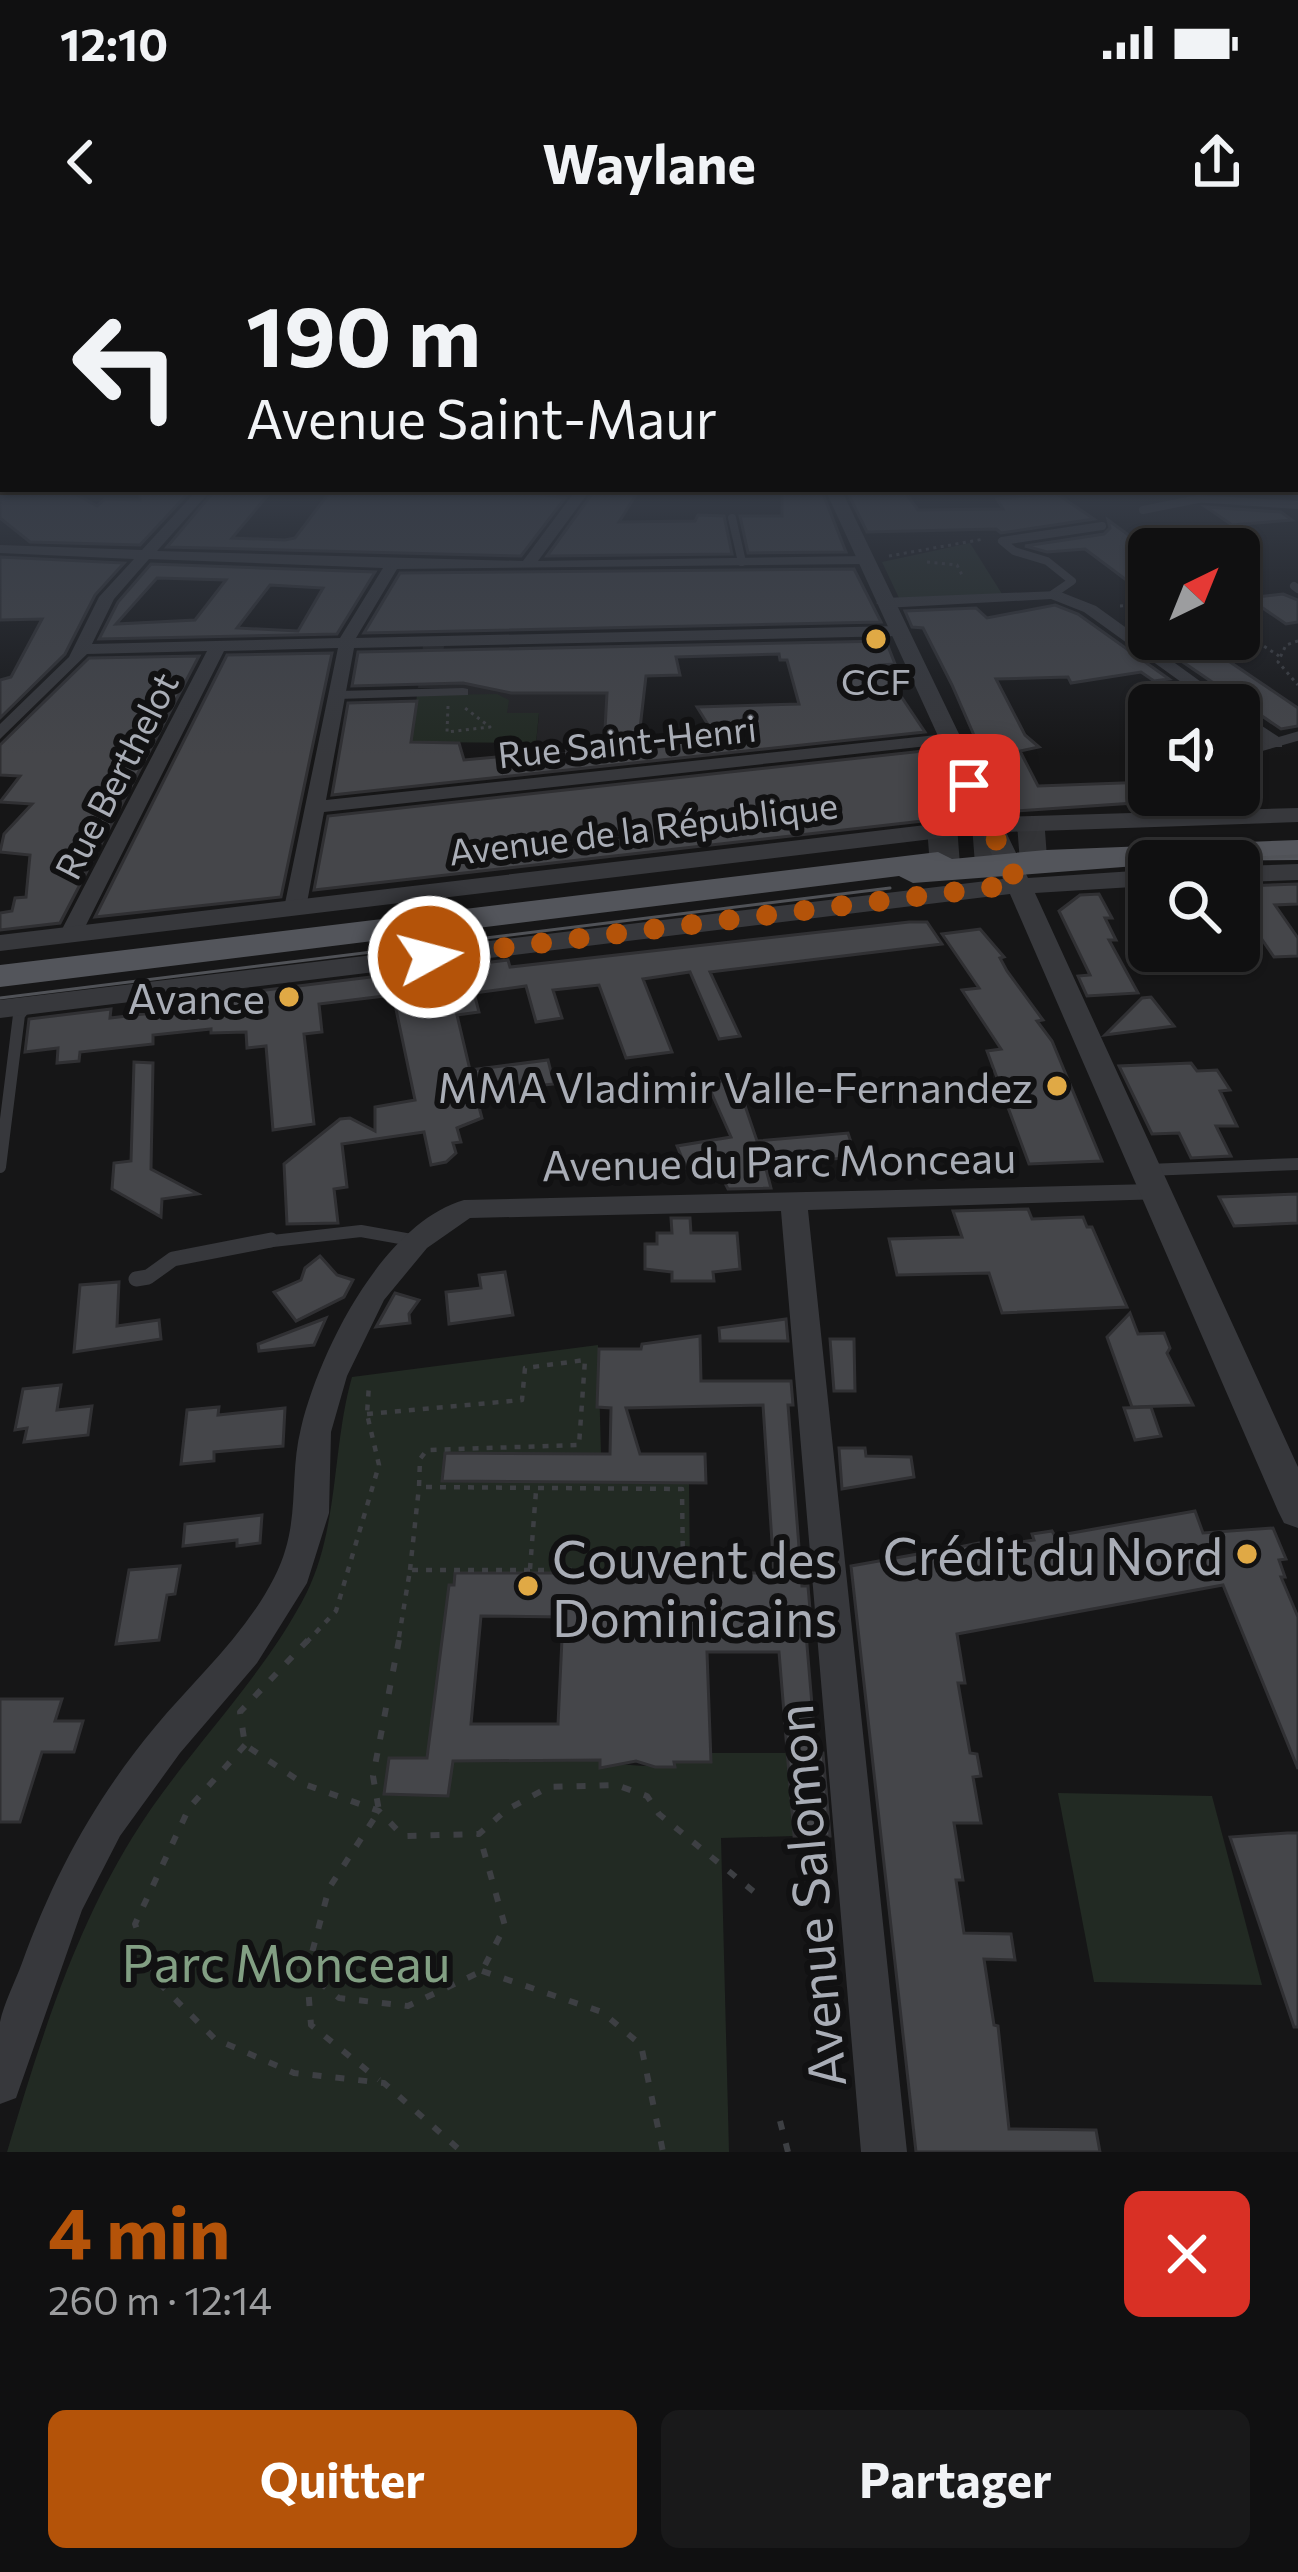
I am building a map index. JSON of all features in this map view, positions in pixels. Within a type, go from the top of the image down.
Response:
[{"type":"main road","points":[[533,901],[649,880],[1002,853],[1298,838]]},
{"type":"main road","points":[[1049,849],[1298,838]]},
{"type":"main road","points":[[0,962],[314,920],[596,911],[1002,853]]},
{"type":"main road","name":"Avenue de la République","points":[[0,976],[234,948],[533,901],[934,858],[427,919]]},
{"type":"main road","points":[[9,1000],[234,948]]},
{"type":"street","points":[[0,734],[82,650],[102,605],[126,578]]},
{"type":"street","points":[[295,908],[347,644],[384,578]]},
{"type":"street","points":[[873,578],[1298,1510]]},
{"type":"street","points":[[884,603],[1053,594],[1090,609],[1195,684]]},
{"type":"street","points":[[82,650],[898,631]]},
{"type":"street","name":"Rue Berthelot","points":[[70,934],[218,646]]},
{"type":"street","points":[[337,695],[456,693]]},
{"type":"street","points":[[1260,731],[1276,742]]},
{"type":"street","name":"Rue Saint-Henri","points":[[315,807],[946,740]]},
{"type":"street","name":"Avenue de la République","points":[[1260,809],[1298,814]]},
{"type":"street","name":"Avenue de la République","points":[[9,1000],[1002,853],[1185,816]]},
{"type":"street","name":"Avenue de la République","points":[[0,943],[295,908],[1002,853],[1128,874]]},
{"type":"street","points":[[1260,873],[1298,872]]},
{"type":"street","name":"Avenue du Parc Monceau","points":[[0,2082],[65,1901],[106,1823],[167,1741],[244,1652],[290,1583],[312,1513],[315,1432],[332,1376],[372,1295],[417,1241],[464,1209],[794,1201],[1148,1182]]},
{"type":"street","name":"Avenue Salomon","points":[[794,1201],[884,2152]]},
{"type":"lane","points":[[1053,594],[1072,581],[1069,578]]},
{"type":"lane","points":[[1260,747],[1298,736]]},
{"type":"lane","points":[[0,1167],[19,1015],[9,1000]]},
{"type":"lane","points":[[1148,1182],[1298,1164]]},
{"type":"lane","points":[[136,1279],[148,1277],[173,1258],[356,1229],[390,1230],[417,1241]]},
{"type":"path","points":[[1298,641],[1286,645],[1279,656],[1281,670],[1298,685]]},
{"type":"path","points":[[1260,644],[1279,656]]},
{"type":"path","points":[[456,693],[476,716],[490,727],[447,732],[456,693]]},
{"type":"path","points":[[367,1414],[522,1400],[525,1368],[585,1360],[579,1445],[427,1450],[420,1459],[410,1570],[382,1748],[373,1776],[379,1811],[329,1888],[307,1972],[311,2025],[462,2152]]},
{"type":"path","points":[[369,1385],[367,1414],[379,1465],[336,1611],[241,1712],[245,1745],[189,1808],[135,1924],[157,1981],[215,2039],[294,2073],[384,2084]]},
{"type":"path","points":[[410,1570],[683,1570],[682,1489],[419,1487]]},
{"type":"path","points":[[530,1569],[536,1491]]},
{"type":"path","points":[[245,1745],[304,1784],[379,1811],[404,1836],[479,1834],[506,1810],[549,1786],[616,1784],[647,1796],[659,1814],[764,1900]]},
{"type":"path","points":[[307,1972],[338,1998],[408,2006],[482,1971],[506,1926],[479,1834]]},
{"type":"path","points":[[482,1971],[602,2012],[641,2045],[663,2152]]},
{"type":"path","points":[[780,2121],[788,2152]]},
{"type":"shaded area","points":[[423,646],[444,646],[442,666],[644,693],[638,744],[536,743],[539,714],[507,713],[463,695],[463,689],[418,688]]},
{"type":"green space","points":[[890,578],[992,578],[1002,594],[899,598]]},
{"type":"green space","points":[[497,694],[509,700],[507,713],[539,713],[536,743],[411,742],[417,695]]},
{"type":"green space","name":"Parc Monceau","points":[[598,1345],[601,1454],[445,1453],[442,1481],[689,1483],[690,1573],[456,1573],[434,1758],[389,1758],[384,1795],[453,1761],[600,1761],[674,1767],[674,1762],[710,1762],[710,1753],[800,1753],[789,1767],[794,1836],[721,1838],[729,2152],[7,2152],[59,1991],[111,1875],[153,1807],[268,1656],[307,1592],[325,1540],[352,1377]]},
{"type":"green space","points":[[1058,1793],[1212,1796],[1262,1985],[1094,1982]]},
{"type":"building","points":[[0,578],[110,578],[95,595],[65,654],[0,718],[0,680],[11,677],[42,619],[0,620]]},
{"type":"building","points":[[139,578],[157,578],[116,624],[195,620],[226,580],[165,578],[371,578],[337,634],[99,639],[118,602]],"holes":[[[270,585],[323,588],[298,631],[237,628]]]},
{"type":"building","points":[[397,578],[859,578],[881,622],[364,633]]},
{"type":"building","points":[[1283,594],[1298,600],[1298,622],[1286,624],[1260,606],[1260,597]]},
{"type":"building","points":[[1055,605],[1078,614],[1128,650],[1128,660],[1142,660],[1169,679],[1154,681],[1141,672],[1071,683],[1068,677],[996,679],[1025,735],[1039,747],[1020,751],[1038,786],[1128,783],[1128,803],[1002,812],[990,788],[997,788],[952,685],[923,628],[912,627],[905,611],[976,608],[987,618]]},
{"type":"building","points":[[886,641],[895,664],[880,665],[925,732],[332,795],[348,703],[417,701],[411,742],[459,743],[464,760],[604,747],[607,693],[511,693],[463,683],[352,686],[358,652]],"holes":[[[779,654],[780,660],[787,660],[799,704],[697,707],[715,736],[638,746],[646,676],[680,675],[676,657]]]},
{"type":"building","points":[[332,653],[281,897],[95,917],[227,655]]},
{"type":"building","points":[[199,656],[60,923],[0,930],[0,913],[12,911],[15,898],[26,897],[30,855],[0,852],[4,834],[32,804],[0,802],[20,776],[0,775],[0,745],[89,658]]},
{"type":"building","points":[[1180,660],[1227,660],[1298,708],[1298,726],[1281,729],[1260,715],[1260,684],[1215,684]]},
{"type":"building","points":[[932,750],[950,789],[957,789],[967,810],[958,817],[314,890],[328,816]]},
{"type":"building","points":[[1298,884],[1298,904],[1275,905],[1298,938],[1298,956],[1274,957],[1260,937],[1260,885]]},
{"type":"building","points":[[1099,894],[1112,918],[1105,918],[1116,940],[1109,940],[1138,993],[1087,996],[1078,976],[1090,975],[1059,911],[1080,895]]},
{"type":"building","points":[[927,922],[942,944],[710,972],[740,1036],[719,1039],[690,972],[643,979],[672,1052],[626,1058],[599,985],[553,990],[562,1018],[536,1022],[526,986],[474,993],[479,1012],[457,1015],[470,1070],[548,1060],[554,1084],[475,1092],[482,1118],[457,1128],[461,1142],[453,1143],[456,1153],[446,1162],[431,1165],[424,1132],[342,1144],[347,1187],[334,1189],[338,1223],[287,1224],[284,1164],[340,1119],[350,1118],[375,1131],[375,1107],[415,1100],[393,995],[319,1004],[322,1032],[304,1034],[314,1124],[273,1130],[266,1046],[247,1048],[246,1032],[211,1033],[211,1029],[153,1035],[153,1044],[80,1052],[79,1061],[57,1063],[58,1048],[25,1052],[29,1019],[111,1009],[110,1018],[153,1013],[153,1004],[508,960],[510,967]]},
{"type":"building","points":[[980,929],[1004,957],[1000,958],[1007,971],[1043,1020],[1037,1021],[1052,1041],[1102,1161],[1029,1164],[987,1051],[1001,1049],[962,990],[979,988],[942,934]]},
{"type":"building","points":[[1151,997],[1174,1026],[1105,1035],[1142,998]]},
{"type":"building","points":[[134,1062],[153,1063],[151,1169],[198,1194],[162,1199],[161,1217],[112,1189],[114,1163],[131,1161]]},
{"type":"building","points":[[1191,1063],[1197,1071],[1217,1070],[1230,1090],[1220,1091],[1237,1126],[1216,1126],[1231,1156],[1191,1158],[1179,1133],[1152,1134],[1119,1066]]},
{"type":"building","points":[[736,1079],[757,1141],[848,1133],[856,1157],[765,1165],[771,1188],[728,1189],[715,1164],[686,1168],[677,1146],[731,1137],[707,1083]]},
{"type":"building","points":[[1298,1194],[1298,1223],[1234,1226],[1219,1197]]},
{"type":"building","points":[[1028,1209],[1032,1219],[1083,1217],[1087,1227],[1092,1227],[1127,1307],[1002,1313],[989,1273],[897,1275],[889,1239],[962,1237],[953,1211]]},
{"type":"building","points":[[671,1218],[690,1218],[691,1233],[737,1233],[740,1269],[713,1272],[714,1281],[672,1281],[672,1272],[645,1269],[645,1244],[657,1244],[657,1233],[672,1233]]},
{"type":"building","points":[[320,1256],[337,1275],[353,1280],[344,1297],[296,1321],[274,1292],[301,1280],[305,1268]]},
{"type":"building","points":[[505,1272],[513,1315],[449,1324],[446,1292],[481,1288],[479,1275]]},
{"type":"building","points":[[119,1282],[117,1326],[159,1320],[161,1339],[74,1352],[80,1285]]},
{"type":"building","points":[[395,1293],[419,1300],[409,1314],[410,1323],[376,1327]]},
{"type":"building","points":[[1130,1313],[1138,1334],[1164,1333],[1170,1348],[1167,1353],[1193,1405],[1132,1407],[1107,1337]]},
{"type":"building","points":[[326,1318],[314,1345],[259,1351],[258,1344]]},
{"type":"building","points":[[786,1319],[788,1341],[720,1341],[719,1328]]},
{"type":"building","name":"Couvent des Dominicains","points":[[700,1336],[701,1381],[791,1381],[793,1405],[788,1405],[802,1586],[808,1586],[812,1633],[806,1633],[816,1753],[823,1753],[830,1836],[794,1836],[779,1652],[707,1652],[711,1762],[655,1767],[636,1761],[600,1768],[600,1760],[453,1761],[448,1796],[384,1794],[389,1758],[427,1758],[449,1585],[454,1585],[455,1573],[774,1573],[763,1405],[626,1408],[640,1454],[705,1454],[706,1483],[442,1481],[445,1453],[610,1454],[611,1408],[597,1407],[599,1349],[641,1349],[642,1344]],"holes":[[[481,1616],[563,1617],[558,1724],[471,1724]]]},
{"type":"building","points":[[830,1339],[854,1339],[855,1391],[834,1391]]},
{"type":"building","points":[[61,1385],[57,1410],[92,1406],[88,1435],[24,1442],[27,1428],[15,1430],[23,1389]]},
{"type":"building","points":[[219,1407],[218,1415],[285,1408],[283,1446],[214,1452],[214,1461],[181,1464],[187,1410]]},
{"type":"building","points":[[1151,1407],[1161,1436],[1135,1440],[1124,1408]]},
{"type":"building","points":[[839,1448],[865,1448],[866,1456],[911,1457],[914,1477],[842,1489]]},
{"type":"building","points":[[1195,1511],[1203,1533],[1273,1528],[1286,1559],[1279,1560],[1285,1577],[1281,1577],[1298,1617],[1298,1769],[1223,1585],[957,1634],[965,1683],[958,1683],[970,1753],[977,1754],[981,1776],[973,1777],[981,1823],[954,1823],[963,1880],[956,1880],[964,1933],[1011,1934],[1015,1960],[984,1959],[994,2025],[998,2026],[1009,2129],[1096,2130],[1100,2152],[916,2152],[851,1566],[918,1554],[921,1559],[979,1543],[982,1548],[1034,1540],[1032,1534],[1052,1531],[1055,1536]]},
{"type":"building","points":[[262,1515],[260,1543],[237,1546],[237,1540],[183,1546],[185,1524]]},
{"type":"building","points":[[180,1566],[175,1594],[167,1595],[159,1640],[116,1644],[129,1570]]},
{"type":"building","points":[[0,1699],[62,1699],[55,1721],[83,1721],[74,1752],[42,1752],[20,1822],[0,1822]]},
{"type":"building","points":[[1298,1833],[1298,2027],[1294,2027],[1230,1837]]},
{"type":"tunnel","points":[[929,853],[1046,844]]},
{"type":"tram line","points":[[1260,858],[1298,856]]},
{"type":"tram line","points":[[0,998],[890,888]]},
{"type":"place","name":"CCF","points":[[876,639]]},
{"type":"place","name":"Avance","points":[[289,997]]},
{"type":"place","name":"MMA Vladimir Valle-Fernandez","points":[[1057,1086]]},
{"type":"place","name":"Crédit du Nord","points":[[1247,1554]]},
{"type":"place","name":"Couvent des Dominicains","points":[[528,1586]]},
{"type":"route","points":[[429,957],[1018,884],[969,785]]}]
